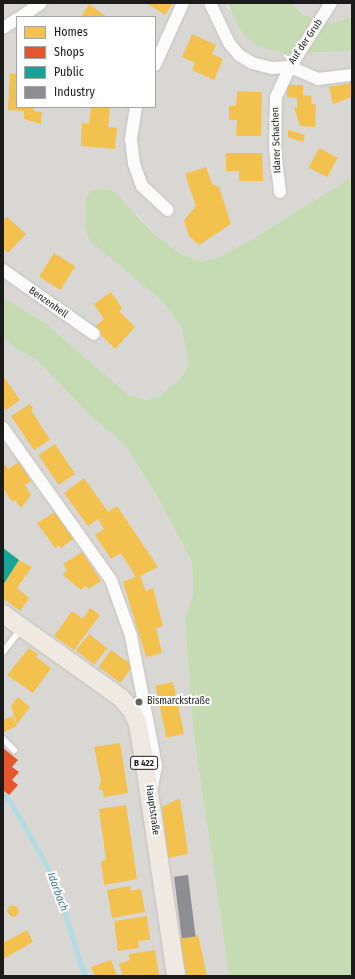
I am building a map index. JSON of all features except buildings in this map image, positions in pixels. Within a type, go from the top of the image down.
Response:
[{"type":"main road","name":"Hauptstraße","points":[[3,614],[121,698],[131,709],[138,724],[176,976]]},
{"type":"street","points":[[22,16],[41,3]]},
{"type":"street","points":[[156,63],[183,3]]},
{"type":"street","name":"Auf der Grub","points":[[210,3],[229,43],[239,55],[252,63],[272,68],[290,67],[331,3]]},
{"type":"street","points":[[3,28],[16,20]]},
{"type":"street","points":[[290,67],[318,79],[352,75]]},
{"type":"street","name":"Idarer Schachen","points":[[280,192],[275,149],[276,97],[290,67]]},
{"type":"street","points":[[136,108],[131,139],[134,164],[142,186],[168,210]]},
{"type":"street","name":"Benzenhell","points":[[3,270],[94,334]]},
{"type":"street","points":[[3,428],[111,580],[131,636],[156,766],[150,797]]},
{"type":"lane","points":[[3,652],[22,628]]},
{"type":"lane","points":[[3,739],[14,750]]},
{"type":"shaded area","points":[[3,3],[227,3],[227,8],[284,54],[352,51],[352,177],[254,238],[217,258],[201,262],[178,252],[153,233],[136,213],[131,274],[160,299],[182,328],[189,355],[189,365],[183,375],[160,396],[146,400],[129,395],[45,323],[3,297]]},
{"type":"shaded area","points":[[291,3],[352,3],[352,17],[331,23],[302,14]]},
{"type":"shaded area","points":[[3,337],[15,348],[36,360],[93,418],[125,445],[158,498],[192,562],[193,595],[185,619],[193,729],[229,976],[3,976]]},
{"type":"green space","points":[[227,3],[291,3],[302,14],[331,23],[352,17],[352,51],[284,54],[258,46],[244,36]]},
{"type":"green space","points":[[352,177],[352,976],[229,976],[193,729],[185,619],[193,595],[192,562],[158,498],[125,445],[93,418],[36,360],[15,348],[3,337],[3,297],[45,323],[129,395],[146,400],[160,396],[183,375],[189,365],[182,328],[160,299],[89,240],[85,225],[86,200],[90,191],[102,188],[115,192],[153,233],[178,252],[201,262],[217,258],[254,238]]},
{"type":"waterway","name":"Idarbach","points":[[3,794],[11,802],[54,878],[85,976]]},
{"type":"place","name":"Bismarckstraße","points":[[139,702]]}]
